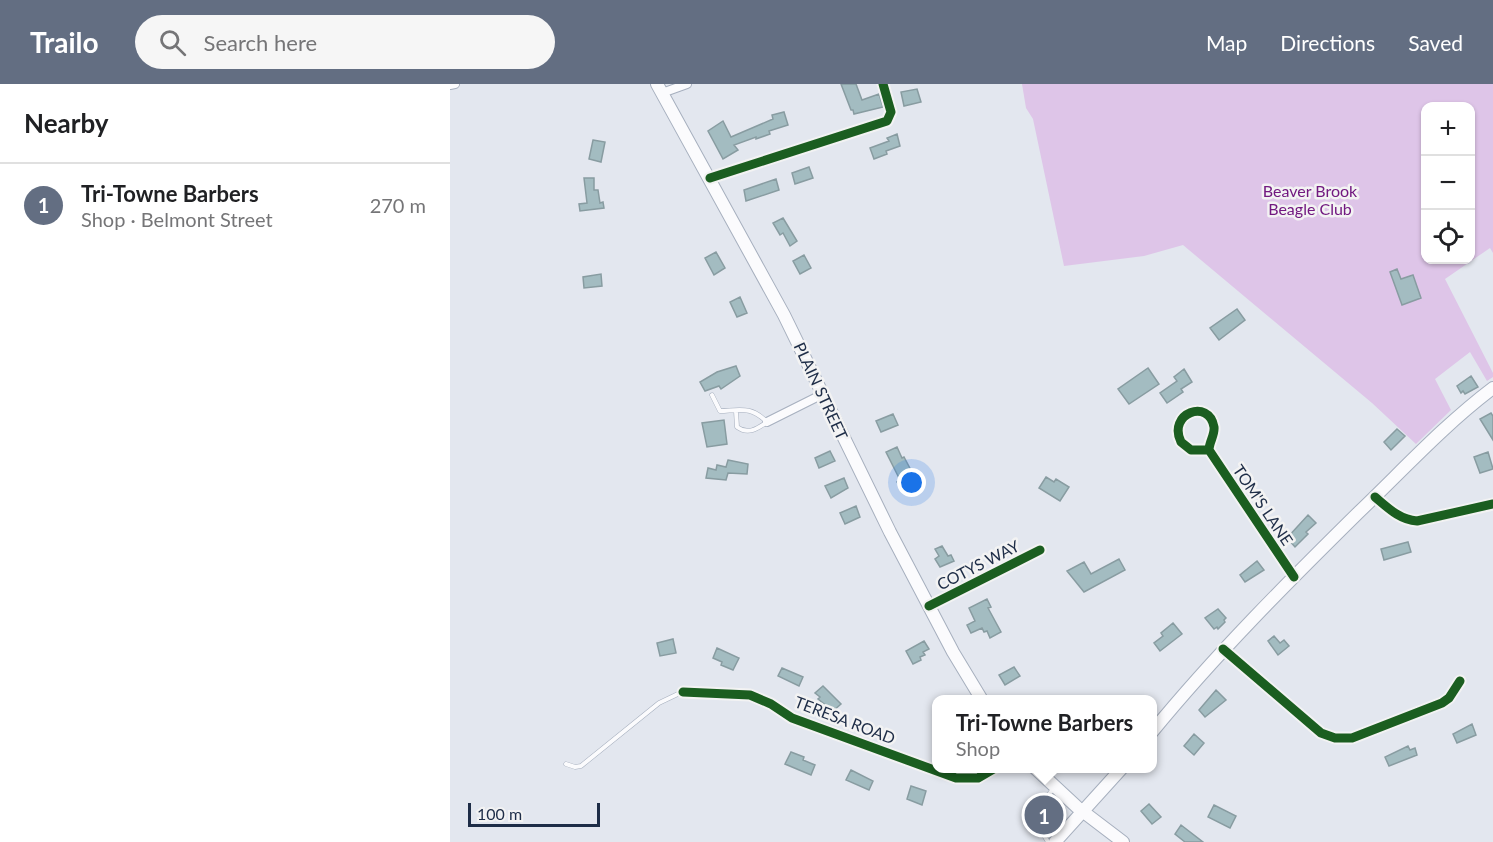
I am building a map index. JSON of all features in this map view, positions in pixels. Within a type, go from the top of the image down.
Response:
[{"type":"main road","name":"PLAIN STREET","points":[[660,88],[784,315],[881,514],[958,660],[980,695]]},
{"type":"main road","points":[[1157,726],[1223,649],[1294,577],[1449,424],[1493,388]]},
{"type":"main road","points":[[1040,773],[1083,812],[1123,842]]},
{"type":"main road","points":[[1055,842],[1118,773]]},
{"type":"street","points":[[450,85],[455,84]]},
{"type":"street","points":[[660,88],[687,84]]},
{"type":"street","points":[[710,178],[887,121],[891,112],[883,84]]},
{"type":"street","points":[[767,422],[823,394]]},
{"type":"street","points":[[1201,412],[1210,418],[1214,433],[1209,450],[1191,450],[1181,442],[1178,426],[1188,413],[1201,412]]},
{"type":"street","name":"TOM'S LANE","points":[[1209,450],[1294,577]]},
{"type":"street","points":[[1374,497],[1392,512],[1409,521],[1493,504]]},
{"type":"street","name":"COTYS WAY","points":[[929,606],[1040,550]]},
{"type":"street","points":[[1223,649],[1321,733],[1335,738],[1352,738],[1442,704],[1449,698],[1460,681]]},
{"type":"street","name":"TERESA ROAD","points":[[683,692],[750,694],[761,698],[792,718],[932,769]]},
{"type":"street","name":"TERESA ROAD","points":[[942,773],[956,778],[978,778],[986,773]]},
{"type":"lane","points":[[712,395],[720,411],[736,411],[757,412],[767,422],[756,430],[740,430],[737,427],[736,411]]},
{"type":"lane","points":[[566,764],[581,766],[659,703],[683,692]]},
{"type":"lane","points":[[1048,842],[1032,815],[1055,787]]},
{"type":"lane","points":[[1043,801],[1068,828]]},
{"type":"green space","name":"Beaver Brook Beagle Club","points":[[1022,84],[1493,84],[1493,253],[1490,248],[1475,258],[1475,102],[1421,102],[1421,264],[1467,264],[1445,279],[1493,377],[1487,381],[1470,352],[1435,379],[1451,410],[1416,444],[1372,403],[1183,245],[1144,256],[1064,266],[1033,119],[1026,108]]},
{"type":"building","points":[[841,84],[856,84],[862,100],[879,94],[883,107],[854,114]]},
{"type":"building","points":[[917,89],[921,102],[904,106],[901,92]]},
{"type":"building","points":[[784,112],[788,125],[769,131],[770,134],[734,145],[738,150],[723,159],[708,131],[723,121],[731,137],[773,119],[772,115]]},
{"type":"building","points":[[897,134],[900,146],[874,159],[870,148],[889,141],[887,138]]},
{"type":"building","points":[[593,140],[605,142],[601,162],[589,159]]},
{"type":"building","points":[[809,167],[813,178],[795,184],[792,173]]},
{"type":"building","points":[[584,178],[594,178],[594,190],[598,190],[600,203],[603,202],[604,208],[580,211],[579,204],[587,203]]},
{"type":"building","points":[[776,179],[779,190],[746,201],[744,190]]},
{"type":"building","points":[[783,218],[797,241],[790,246],[783,233],[780,235],[773,223]]},
{"type":"building","points":[[716,252],[725,268],[714,275],[705,258]]},
{"type":"building","points":[[804,255],[811,268],[800,274],[793,261]]},
{"type":"building","points":[[1397,269],[1401,279],[1413,275],[1421,298],[1402,305],[1390,272]]},
{"type":"building","points":[[601,274],[602,286],[584,288],[583,277]]},
{"type":"building","points":[[740,297],[747,313],[737,317],[730,302]]},
{"type":"building","points":[[1237,309],[1245,320],[1219,340],[1210,328]]},
{"type":"building","points":[[736,366],[740,376],[721,389],[719,386],[705,391],[700,382],[717,372]]},
{"type":"building","points":[[1148,368],[1159,384],[1129,404],[1118,389]]},
{"type":"building","points":[[1184,369],[1192,382],[1181,389],[1183,392],[1167,403],[1160,393],[1177,381],[1174,377]]},
{"type":"building","points":[[1471,376],[1478,387],[1465,394],[1463,391],[1461,393],[1457,386]]},
{"type":"building","points":[[1491,413],[1493,416],[1493,440],[1480,419]]},
{"type":"building","points":[[893,414],[898,425],[881,432],[876,421]]},
{"type":"building","points":[[724,420],[727,444],[707,447],[702,423]]},
{"type":"building","points":[[1397,429],[1405,436],[1391,450],[1384,442]]},
{"type":"building","points":[[897,447],[913,474],[916,477],[920,475],[924,485],[906,494],[897,482],[900,480],[886,452]]},
{"type":"building","points":[[830,451],[835,461],[819,468],[815,458]]},
{"type":"building","points":[[1488,452],[1493,469],[1480,473],[1474,457]]},
{"type":"building","points":[[728,460],[748,464],[747,474],[728,473],[726,480],[706,478],[708,468],[716,470],[717,465],[726,467]]},
{"type":"building","points":[[1046,477],[1054,482],[1056,479],[1069,487],[1060,501],[1039,488]]},
{"type":"building","points":[[844,478],[848,488],[831,498],[825,486]]},
{"type":"building","points":[[856,506],[860,517],[845,524],[840,513]]},
{"type":"building","points":[[1308,515],[1316,523],[1295,547],[1287,538]]},
{"type":"building","points":[[1408,542],[1411,552],[1384,560],[1381,549]]},
{"type":"building","points":[[942,546],[954,561],[940,567],[935,559],[939,556],[935,549]]},
{"type":"building","points":[[1119,559],[1125,570],[1084,592],[1067,571],[1084,562],[1091,574]]},
{"type":"building","points":[[1257,561],[1264,570],[1245,582],[1240,575]]},
{"type":"building","points":[[987,599],[991,607],[988,608],[1001,632],[990,638],[987,631],[984,632],[982,628],[971,633],[967,625],[975,621],[969,608]]},
{"type":"building","points":[[1218,609],[1226,618],[1218,629],[1217,627],[1214,629],[1205,618]]},
{"type":"building","points":[[1173,623],[1182,634],[1160,651],[1154,643],[1163,636],[1161,633]]},
{"type":"building","points":[[1274,636],[1280,643],[1284,640],[1289,646],[1278,655],[1268,641]]},
{"type":"building","points":[[673,639],[676,653],[660,656],[657,643]]},
{"type":"building","points":[[924,641],[929,649],[923,652],[925,655],[920,657],[921,660],[913,664],[906,651]]},
{"type":"building","points":[[717,648],[739,658],[733,670],[721,665],[722,662],[713,658]]},
{"type":"building","points":[[1014,667],[1020,676],[1005,685],[999,675]]},
{"type":"building","points":[[782,668],[803,677],[799,686],[778,676]]},
{"type":"building","points":[[823,686],[841,704],[833,711],[818,699],[820,697],[815,693]]},
{"type":"building","points":[[1216,690],[1226,700],[1205,717],[1199,710]]},
{"type":"building","points":[[1472,724],[1476,735],[1457,743],[1453,734]]},
{"type":"building","points":[[1194,734],[1204,743],[1194,755],[1184,746]]},
{"type":"building","points":[[1408,746],[1410,750],[1415,748],[1417,755],[1389,766],[1385,757]]},
{"type":"building","points":[[791,752],[815,765],[811,775],[785,764]]},
{"type":"building","points":[[851,770],[873,781],[869,790],[846,780]]},
{"type":"building","points":[[911,786],[926,791],[922,805],[907,799]]},
{"type":"building","points":[[1149,804],[1161,817],[1152,824],[1141,811]]},
{"type":"building","points":[[1214,805],[1236,816],[1230,828],[1208,817]]},
{"type":"building","points":[[1181,825],[1203,842],[1185,842],[1175,834]]},
{"type":"cycle path","points":[[710,178],[887,121],[891,112],[883,84]]},
{"type":"cycle path","points":[[1209,450],[1214,430],[1211,418],[1198,411],[1190,413],[1180,423],[1178,432],[1181,442],[1191,450],[1209,450],[1294,577]]},
{"type":"cycle path","points":[[1375,497],[1400,516],[1417,521],[1493,504]]},
{"type":"cycle path","points":[[929,606],[1040,550]]},
{"type":"cycle path","points":[[1223,649],[1321,733],[1335,738],[1352,738],[1442,703],[1449,698],[1460,681]]},
{"type":"cycle path","points":[[683,692],[750,695],[771,704],[792,718],[932,769]]},
{"type":"cycle path","points":[[942,773],[956,778],[978,778],[986,773]]},
{"type":"place","name":"Tri-Towne Barbers","points":[[1044,815]]}]
